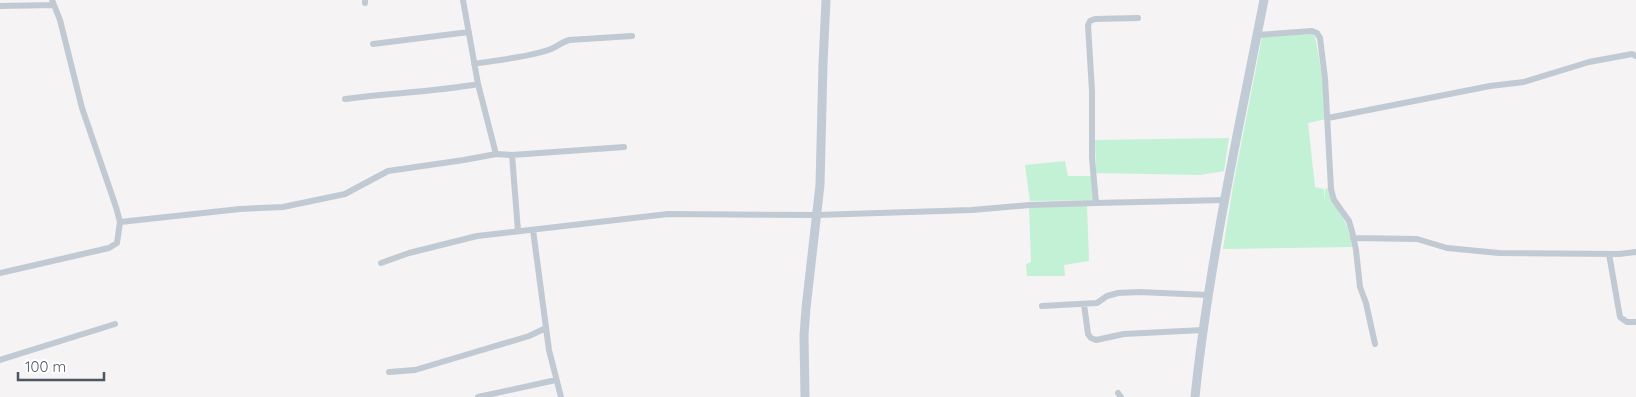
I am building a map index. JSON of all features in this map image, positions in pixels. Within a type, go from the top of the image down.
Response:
[{"type":"street","points":[[463,0],[478,84],[496,154]]},
{"type":"street","points":[[805,397],[804,335],[820,185],[826,0]]},
{"type":"street","points":[[1195,397],[1208,295],[1264,0]]},
{"type":"street","points":[[0,6],[53,2],[60,20],[82,108],[120,222],[117,243],[114,246],[0,274]]},
{"type":"street","points":[[1096,202],[1092,158],[1092,91],[1088,25],[1090,21],[1095,19],[1138,18]]},
{"type":"street","points":[[1257,34],[1312,31],[1317,33],[1320,38],[1328,118],[1331,188],[1334,200],[1348,221],[1353,238],[1360,287],[1366,303],[1375,344]]},
{"type":"street","points":[[373,44],[469,32]]},
{"type":"street","points":[[474,64],[529,54],[552,48],[561,42],[569,40],[632,36]]},
{"type":"street","points":[[1328,118],[1490,86],[1524,82],[1589,62],[1632,54],[1636,56]]},
{"type":"street","points":[[345,99],[435,91],[478,84]]},
{"type":"street","points":[[120,222],[223,211],[283,207],[345,194],[388,171],[496,154],[512,155],[624,147]]},
{"type":"street","points":[[512,155],[518,231]]},
{"type":"street","points":[[382,263],[398,256],[477,236],[668,214],[817,215],[972,210],[1096,202],[1225,200]]},
{"type":"street","points":[[533,230],[546,328],[561,397]]},
{"type":"street","points":[[1353,238],[1417,239],[1447,248],[1498,253],[1609,254],[1636,252]]},
{"type":"street","points":[[1609,254],[1620,317],[1627,322],[1636,322]]},
{"type":"street","points":[[1042,306],[1097,303],[1107,296],[1118,293],[1208,295]]},
{"type":"street","points":[[1084,304],[1088,334],[1096,340],[1124,334],[1203,330]]},
{"type":"street","points":[[0,360],[115,324]]},
{"type":"street","points":[[389,372],[414,370],[529,336],[546,328]]},
{"type":"street","points":[[478,397],[556,380]]},
{"type":"green space","points":[[1312,34],[1315,36],[1324,86],[1326,119],[1308,123],[1315,187],[1324,189],[1325,202],[1325,189],[1328,188],[1350,232],[1352,247],[1223,249],[1233,186],[1262,37]]},
{"type":"green space","points":[[1229,138],[1224,171],[1200,175],[1096,173],[1095,140]]},
{"type":"green space","points":[[1065,161],[1068,176],[1091,176],[1094,200],[1030,201],[1025,165]]},
{"type":"green space","points":[[1087,205],[1089,261],[1064,265],[1065,276],[1027,276],[1026,264],[1031,262],[1029,207]]}]
